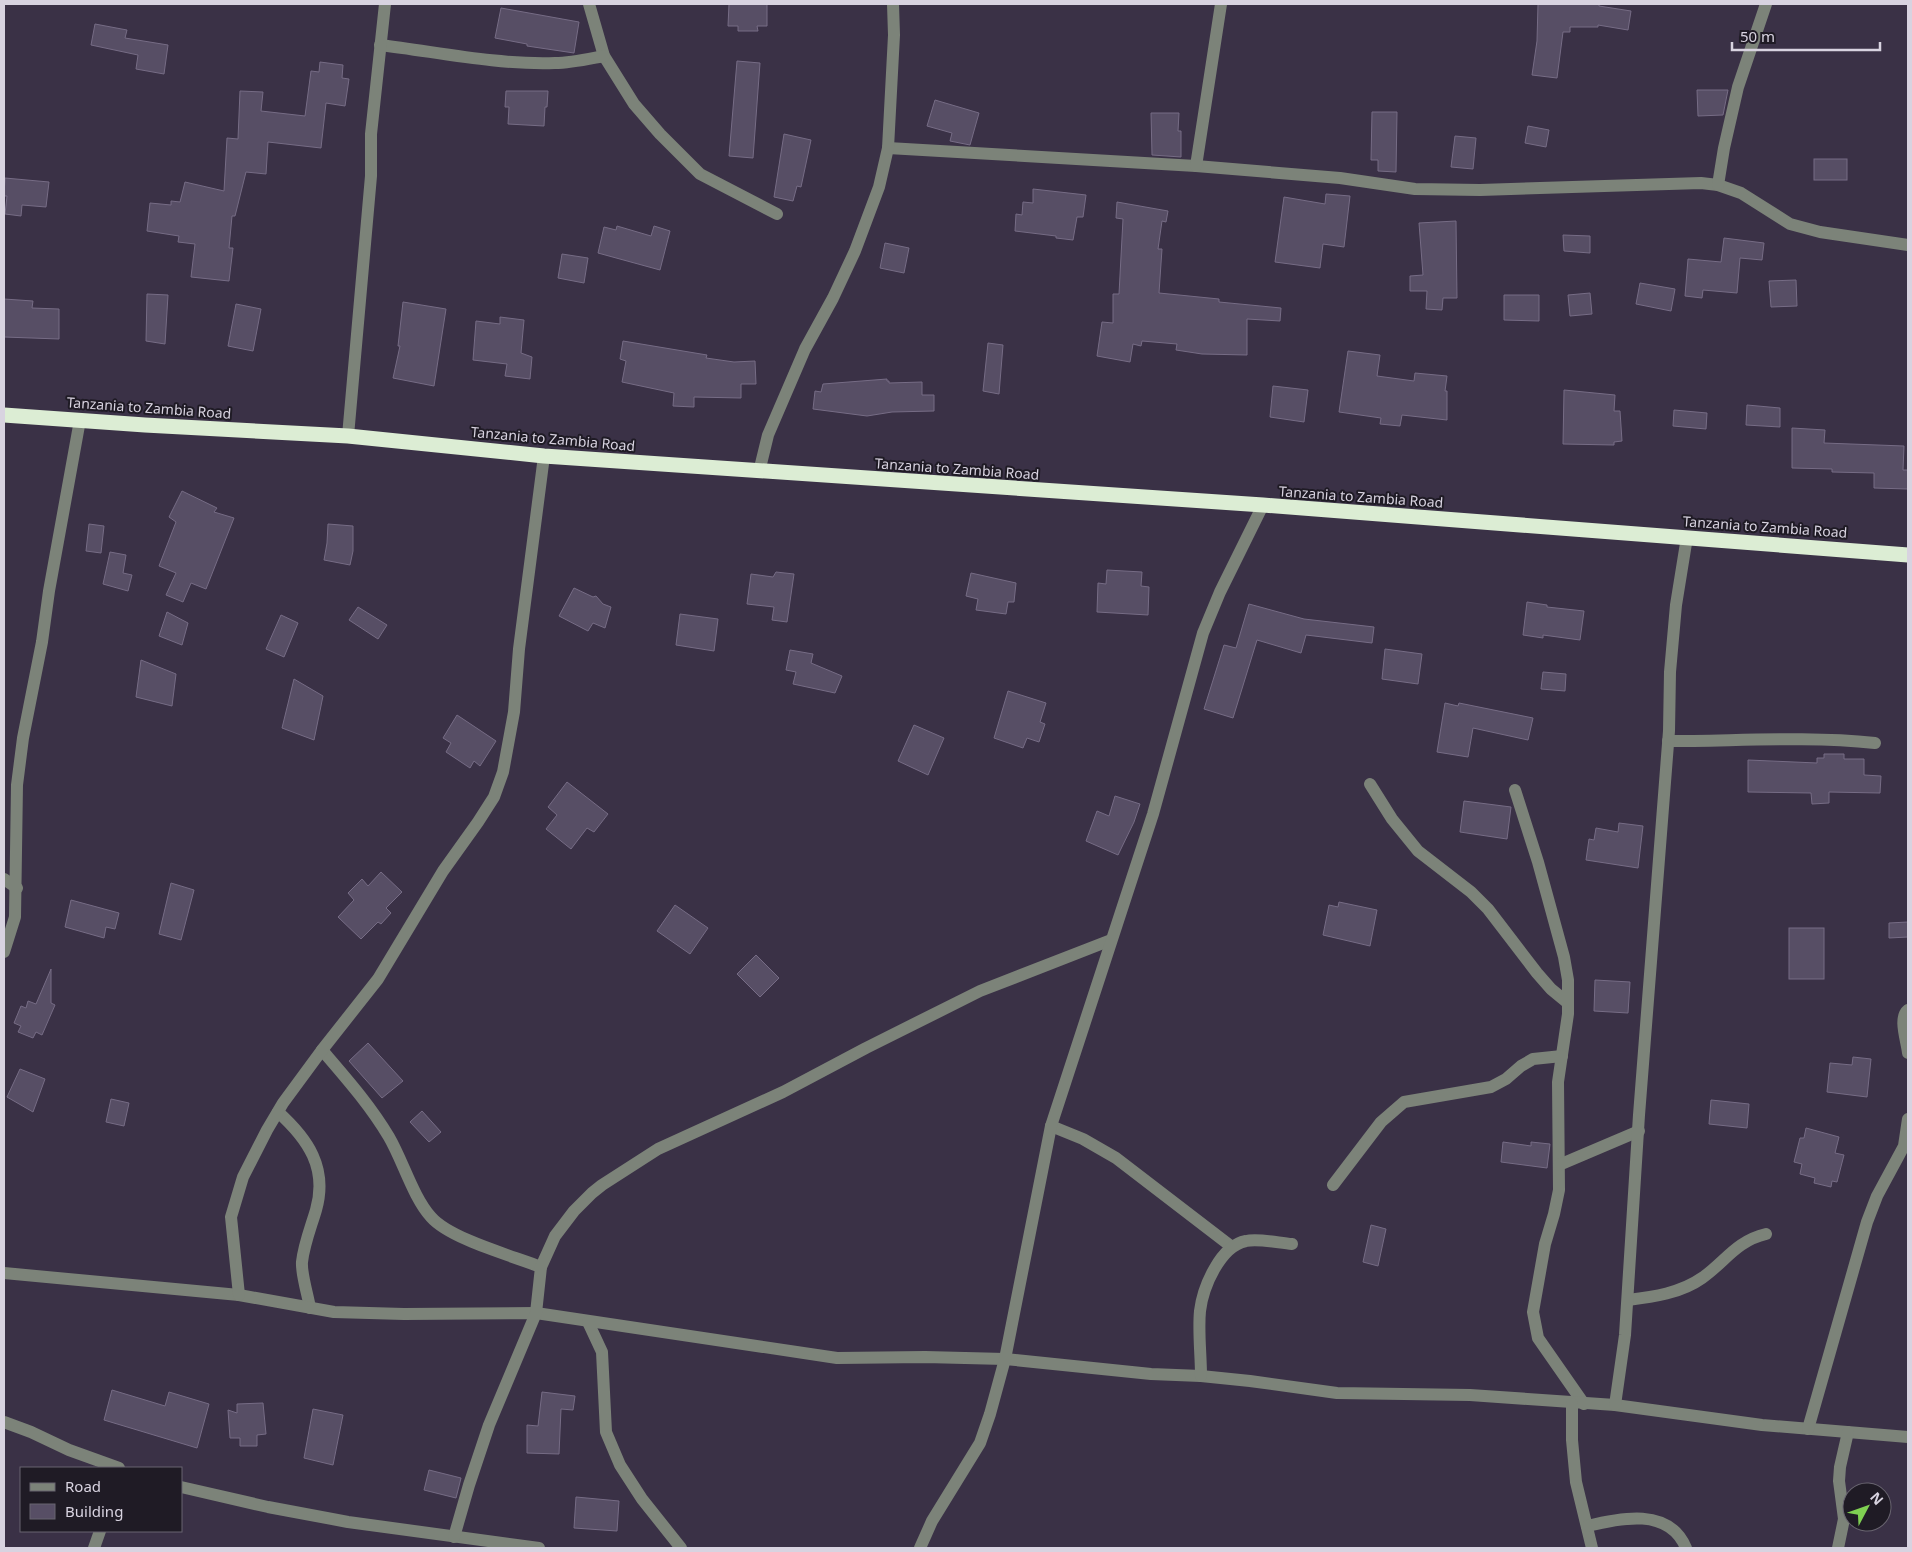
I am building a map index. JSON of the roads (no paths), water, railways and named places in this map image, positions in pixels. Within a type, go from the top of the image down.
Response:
[{"type":"highway","name":"Tanzania to Zambia Road","points":[[4,414],[145,425],[348,436],[544,456],[1263,506],[1908,555]]},
{"type":"street","points":[[348,436],[371,176],[371,134],[385,4]]},
{"type":"street","points":[[590,4],[604,56],[634,104],[660,134],[700,174],[776,214]]},
{"type":"street","points":[[759,472],[768,435],[805,349],[833,298],[855,250],[879,186],[888,148],[894,35],[893,4]]},
{"type":"street","points":[[1196,166],[1221,4]]},
{"type":"street","points":[[1718,185],[1724,148],[1738,87],[1766,4]]},
{"type":"street","points":[[380,45],[514,62],[556,63],[604,56]]},
{"type":"street","points":[[888,148],[1196,166],[1340,178],[1415,190],[1480,190],[1701,183],[1718,185],[1741,193],[1790,224],[1820,232],[1908,245]]},
{"type":"street","points":[[4,952],[15,917],[17,785],[23,738],[38,667],[49,591],[80,420]]},
{"type":"street","points":[[239,1294],[230,1217],[243,1177],[267,1130],[322,1050],[378,979],[442,871],[494,797],[503,772],[514,712],[519,649],[544,456]]},
{"type":"street","points":[[920,1548],[932,1521],[980,1443],[990,1414],[1005,1359],[1051,1126],[1152,814],[1204,633],[1220,592],[1263,506]]},
{"type":"street","points":[[1616,1406],[1628,1300],[1638,1131],[1668,741],[1670,672],[1676,605],[1687,537]]},
{"type":"street","points":[[1668,741],[1839,739],[1874,743]]},
{"type":"street","points":[[1370,784],[1392,819],[1418,852],[1471,892],[1488,909],[1536,973],[1568,1003]]},
{"type":"street","points":[[1516,790],[1538,862],[1564,957],[1568,980],[1568,1003],[1558,1082],[1559,1190],[1545,1244],[1533,1312],[1538,1338],[1578,1404],[1573,1462],[1592,1548]]},
{"type":"street","points":[[4,879],[16,888]]},
{"type":"street","points":[[454,1538],[468,1486],[489,1425],[536,1313],[541,1267],[555,1236],[574,1211],[602,1184],[658,1149],[783,1092],[980,991],[1111,940]]},
{"type":"street","points":[[1908,1010],[1903,1019],[1908,1053]]},
{"type":"street","points":[[322,1050],[364,1099],[389,1137],[420,1200],[432,1218],[453,1234],[541,1267]]},
{"type":"street","points":[[1333,1185],[1382,1122],[1404,1102],[1491,1087],[1506,1079],[1521,1066],[1533,1059],[1562,1056]]},
{"type":"street","points":[[278,1112],[297,1130],[312,1153],[320,1176],[321,1192],[302,1264],[310,1308]]},
{"type":"street","points":[[1808,1429],[1867,1222],[1877,1196],[1904,1146],[1908,1119]]},
{"type":"street","points":[[1051,1126],[1083,1139],[1116,1158],[1232,1247]]},
{"type":"street","points":[[1559,1165],[1638,1131]]},
{"type":"street","points":[[1628,1300],[1658,1296],[1690,1285],[1702,1278],[1751,1238],[1766,1234]]},
{"type":"street","points":[[1201,1376],[1200,1310],[1207,1285],[1222,1256],[1232,1247],[1246,1241],[1292,1244]]},
{"type":"street","points":[[4,1273],[239,1294],[334,1312],[404,1314],[536,1313],[836,1358],[925,1357],[1005,1359],[1151,1374],[1201,1376],[1337,1393],[1470,1396],[1616,1406],[1762,1425],[1908,1437]]},
{"type":"street","points":[[588,1322],[602,1352],[606,1432],[620,1465],[642,1498],[681,1548]]},
{"type":"street","points":[[4,1422],[116,1467]]},
{"type":"street","points":[[1838,1548],[1844,1519],[1839,1481],[1840,1467],[1848,1432]]},
{"type":"street","points":[[182,1487],[268,1507],[348,1522],[454,1538],[539,1548]]},
{"type":"street","points":[[1587,1526],[1613,1520],[1651,1519],[1668,1525],[1686,1548]]},
{"type":"street","points":[[94,1548],[100,1532]]}]
